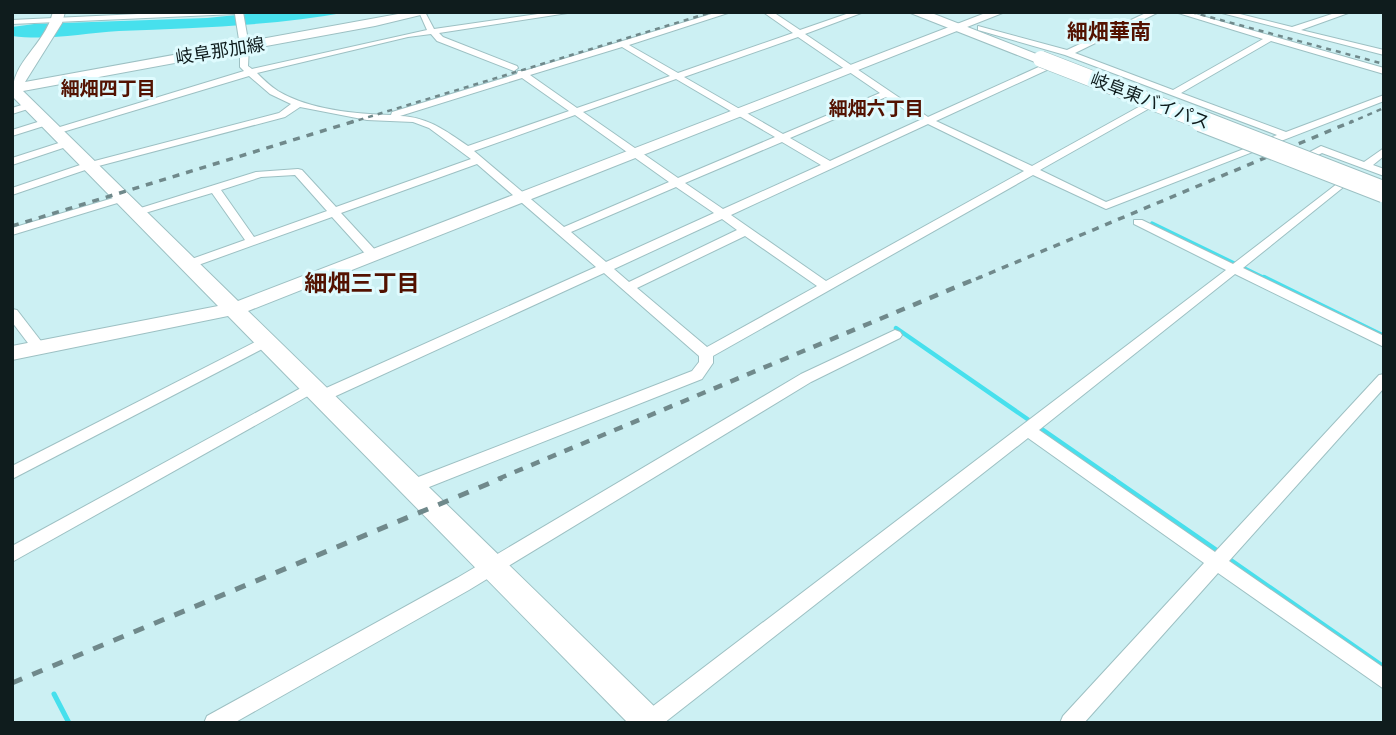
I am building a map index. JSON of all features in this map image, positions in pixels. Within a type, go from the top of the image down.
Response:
[{"type":"highway","name":"岐阜東バイパス","points":[[915,12],[968,27],[1384,182]]},
{"type":"highway","name":"岐阜東バイパス","points":[[935,12],[1011,48],[1052,58],[1384,192]]},
{"type":"street","points":[[12,133],[49,127],[251,72],[431,30],[570,12]]},
{"type":"street","points":[[380,118],[520,72],[624,45],[727,12]]},
{"type":"street","points":[[767,12],[925,119],[1106,206],[1172,183],[1286,135],[1384,98]]},
{"type":"street","points":[[467,150],[860,12]]},
{"type":"street","points":[[12,352],[235,310],[738,113],[968,27],[999,12]]},
{"type":"street","points":[[12,555],[315,392],[829,165],[1052,58],[1155,12]]},
{"type":"street","points":[[1179,12],[1384,71]]},
{"type":"street","points":[[1222,12],[1384,53]]},
{"type":"street","points":[[1293,30],[1347,12]]},
{"type":"street","points":[[12,22],[58,18],[239,13],[240,29],[247,47],[244,67],[273,92],[298,104],[380,118],[414,119],[432,126],[467,150],[521,199],[706,354]]},
{"type":"street","points":[[425,13],[431,30],[440,39],[520,72],[826,287]]},
{"type":"street","name":"岐阜那加線","points":[[13,89],[127,65],[247,47],[425,13]]},
{"type":"street","points":[[58,18],[48,39],[25,65],[13,89],[120,199],[190,264],[315,392],[414,486],[648,723],[1342,183]]},
{"type":"street","points":[[1174,93],[1270,38]]},
{"type":"street","points":[[624,45],[829,165]]},
{"type":"street","points":[[1052,58],[1174,93],[1286,135]]},
{"type":"street","points":[[1052,58],[1147,106],[1252,149]]},
{"type":"street","points":[[561,232],[887,93]]},
{"type":"street","points":[[12,192],[87,166],[282,115],[298,104]]},
{"type":"street","points":[[12,111],[28,106]]},
{"type":"street","points":[[706,354],[1147,106]]},
{"type":"street","points":[[12,162],[65,144]]},
{"type":"street","points":[[1384,173],[1321,149],[1293,163],[1384,200]]},
{"type":"street","points":[[1365,166],[1384,151]]},
{"type":"street","points":[[190,264],[478,160]]},
{"type":"street","points":[[135,213],[260,174],[299,172],[374,256]]},
{"type":"street","points":[[214,188],[252,242]]},
{"type":"street","points":[[12,232],[120,199]]},
{"type":"street","points":[[1138,222],[1384,342]]},
{"type":"street","points":[[626,288],[745,231]]},
{"type":"street","points":[[12,313],[38,348]]},
{"type":"street","points":[[214,723],[491,566],[806,378],[895,335]]},
{"type":"street","points":[[12,472],[267,341]]},
{"type":"street","points":[[414,486],[697,375],[706,363],[706,354]]},
{"type":"street","points":[[1070,723],[1384,379]]},
{"type":"street","points":[[1027,429],[1384,680]]},
{"type":"water","points":[[266,12],[348,12],[234,26],[52,37],[12,36],[12,27],[34,24],[207,18]]},
{"type":"waterway","points":[[1152,223],[1267,279]]},
{"type":"waterway","points":[[1264,277],[1384,336]]},
{"type":"waterway","points":[[896,328],[1114,479]]},
{"type":"waterway","points":[[1112,478],[1219,552]]},
{"type":"waterway","points":[[1226,557],[1384,667]]},
{"type":"waterway","points":[[54,694],[69,723]]},
{"type":"railway","points":[[349,123],[712,12]]},
{"type":"railway","points":[[1191,12],[1384,64]]},
{"type":"railway","points":[[1349,123],[1384,108]]},
{"type":"railway","points":[[12,226],[355,121]]},
{"type":"railway","points":[[976,279],[1353,121]]},
{"type":"railway","points":[[498,479],[980,277]]},
{"type":"railway","points":[[12,683],[502,478]]},
{"type":"district","name":"細畑華南","points":[[1109,32]]},
{"type":"district","name":"細畑四丁目","points":[[108,89]]},
{"type":"district","name":"細畑六丁目","points":[[876,109]]},
{"type":"district","name":"細畑三丁目","points":[[362,283]]}]
